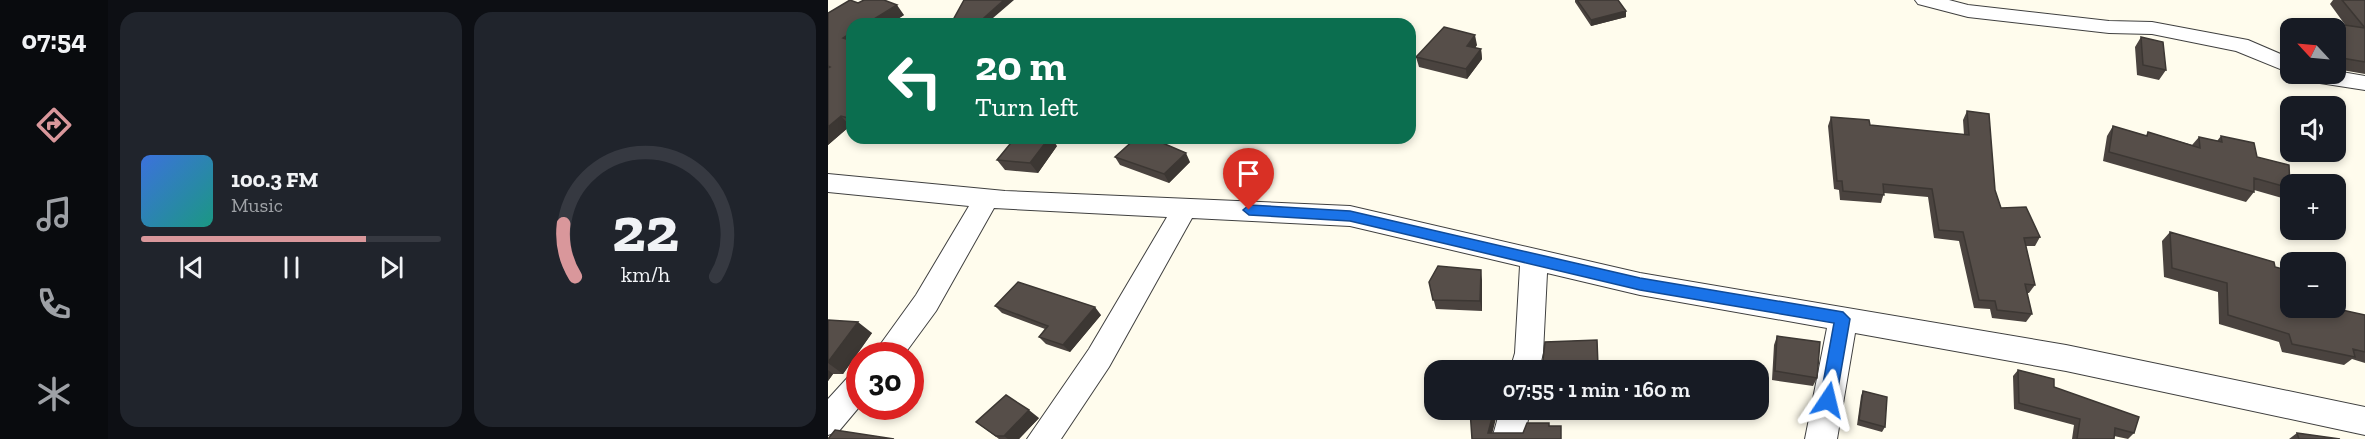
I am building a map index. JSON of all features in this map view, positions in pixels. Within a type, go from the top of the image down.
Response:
[{"type":"street","points":[[1924,0],[1968,11],[2109,27],[2152,28],[2241,45],[2280,62]]},
{"type":"street","points":[[2346,80],[2365,83]]},
{"type":"street","points":[[828,183],[987,198],[1350,216],[1640,284],[2066,358],[2365,421]]},
{"type":"street","points":[[897,342],[926,303],[987,198]]},
{"type":"street","points":[[1043,439],[1099,358],[1186,207]]},
{"type":"street","points":[[1526,360],[1534,260]]},
{"type":"street","points":[[1821,439],[1843,319]]},
{"type":"street","points":[[828,420],[846,400]]},
{"type":"street","points":[[1508,439],[1513,420]]},
{"type":"building","points":[[850,0],[858,3],[864,0],[884,0],[897,5],[876,18],[846,18],[846,36],[843,38],[846,39],[846,117],[841,116],[828,127],[828,68],[830,67],[828,66],[828,13]]},
{"type":"building","points":[[964,0],[1004,0],[984,18],[954,18]]},
{"type":"building","points":[[1577,0],[1618,0],[1626,11],[1591,20]]},
{"type":"building","points":[[2342,0],[2365,0],[2365,28]]},
{"type":"building","points":[[2346,25],[2365,28],[2365,62],[2346,59]]},
{"type":"building","points":[[1444,27],[1475,35],[1467,46],[1481,49],[1466,69],[1416,57]]},
{"type":"building","points":[[2141,37],[2163,42],[2166,70],[2143,65]]},
{"type":"building","points":[[1967,111],[1989,114],[1995,190],[2001,208],[2026,207],[2040,237],[2024,238],[2035,285],[2025,284],[2032,314],[1997,310],[1995,301],[1979,300],[1963,232],[1939,230],[1932,189],[1883,184],[1884,195],[1843,191],[1842,181],[1837,181],[1831,117],[1869,120],[1870,125],[1969,135]]},
{"type":"building","points":[[2113,126],[2147,136],[2148,132],[2200,148],[2199,137],[2222,142],[2221,136],[2254,143],[2257,157],[2289,165],[2289,174],[2280,174],[2280,185],[2254,178],[2254,192],[2109,152]]},
{"type":"building","points":[[1010,144],[1044,144],[1030,163],[997,160]]},
{"type":"building","points":[[1129,144],[1165,144],[1186,153],[1164,174],[1115,157]]},
{"type":"building","points":[[2170,232],[2274,262],[2275,267],[2280,268],[2280,318],[2346,318],[2346,311],[2365,315],[2365,352],[2353,349],[2355,357],[2292,344],[2289,334],[2228,315],[2227,283],[2172,268]]},
{"type":"building","points":[[1438,266],[1481,270],[1480,301],[1433,300],[1429,282]]},
{"type":"building","points":[[1018,282],[1095,307],[1063,345],[1039,337],[1048,326],[995,306]]},
{"type":"building","points":[[828,320],[858,322],[828,362]]},
{"type":"building","points":[[1777,336],[1820,342],[1817,378],[1775,371]]},
{"type":"building","points":[[1597,340],[1598,360],[1543,360],[1545,342]]},
{"type":"building","points":[[2018,370],[2054,379],[2054,387],[2139,417],[2134,433],[2115,428],[2114,439],[2077,439],[2080,419],[2019,403]]},
{"type":"building","points":[[1863,391],[1887,397],[1885,427],[1859,420]]},
{"type":"building","points":[[1006,395],[1029,410],[1004,436],[996,436],[976,422]]},
{"type":"building","points":[[1471,420],[1491,420],[1488,433],[1523,433],[1527,423],[1549,423],[1549,426],[1561,426],[1561,439],[1472,439]]},
{"type":"building","points":[[835,430],[894,439],[828,439]]},
{"type":"building","points":[[2297,433],[2340,439],[2299,439]]},
{"type":"route","points":[[1249,210],[1350,216],[1640,284],[1843,319],[1828,400]]}]
